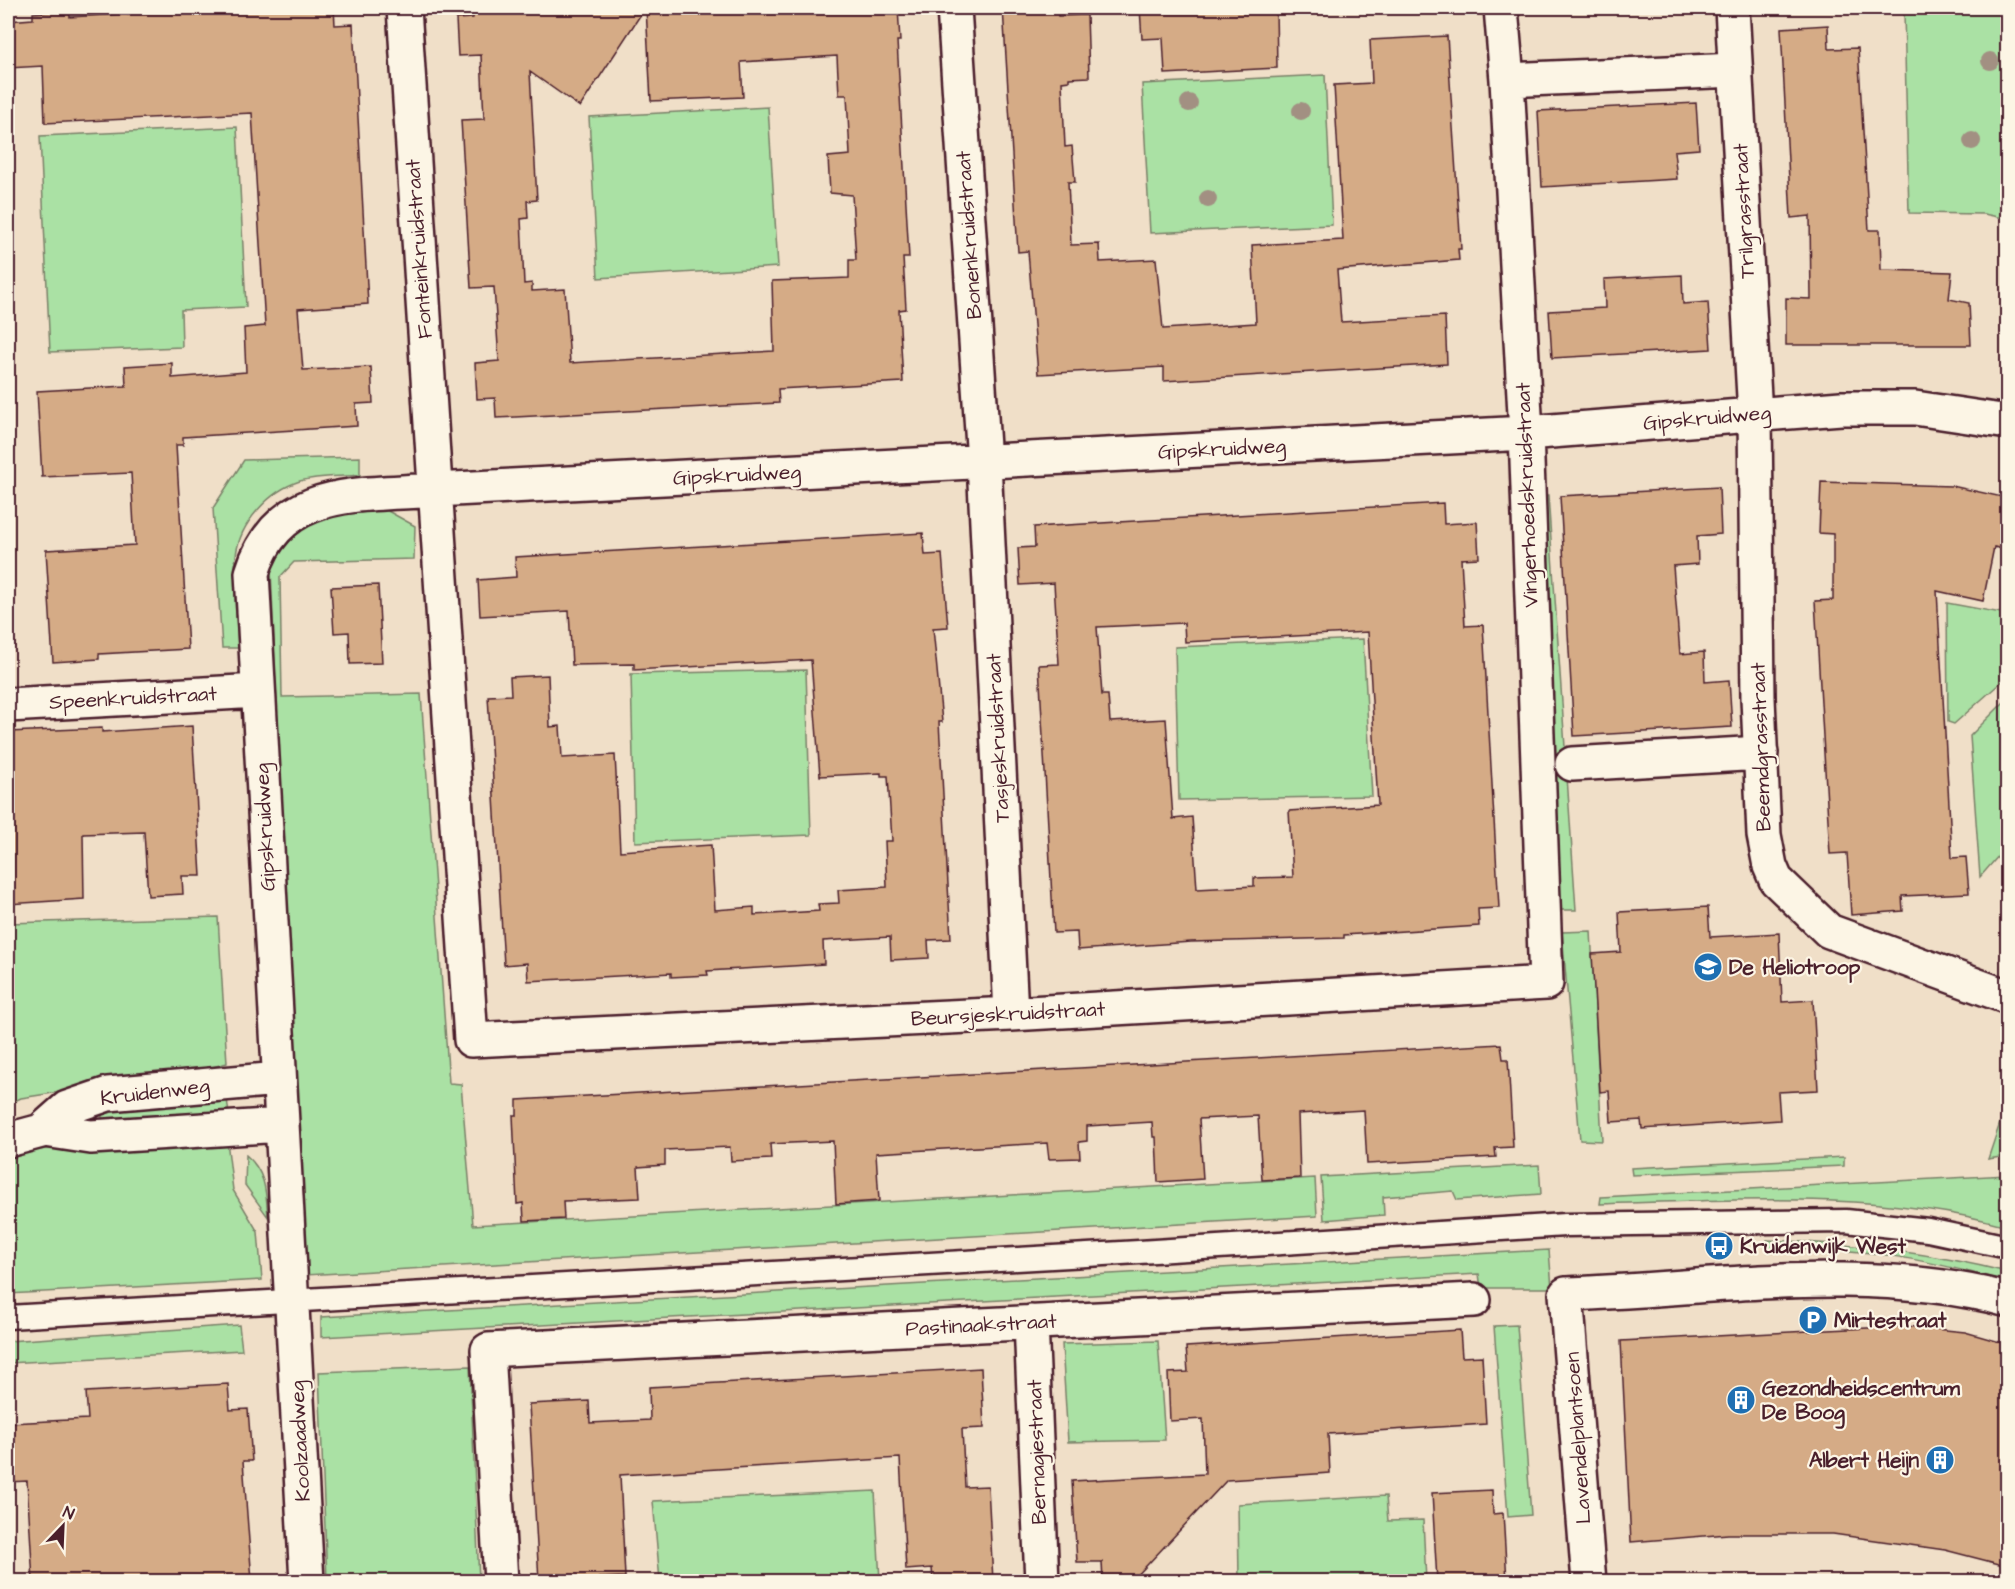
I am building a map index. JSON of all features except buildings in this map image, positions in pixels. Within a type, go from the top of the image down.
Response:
[{"type":"street","name":"Fonteinkruidstraat","points":[[404,8],[435,490]]},
{"type":"street","name":"Bonenkruidstraat","points":[[954,8],[984,462]]},
{"type":"street","name":"Vingerhoedskruidstraat","points":[[1501,8],[1508,80],[1526,433],[1546,983]]},
{"type":"street","name":"Trilgrasstraat","points":[[1732,8],[1755,415]]},
{"type":"street","points":[[1508,80],[1736,70]]},
{"type":"street","name":"Gipskruidweg","points":[[292,1302],[252,573],[259,550],[278,525],[301,509],[325,499],[435,490],[1526,433],[1841,408],[1915,408],[2007,422]]},
{"type":"street","name":"Beemdgrasstraat","points":[[1755,415],[1750,754],[1770,866],[1776,880],[1829,931],[2007,997]]},
{"type":"street","name":"Tasjeskruidstraat","points":[[984,462],[1011,1014]]},
{"type":"street","name":"Beursjeskruidstraat","points":[[435,490],[471,1040],[1011,1014],[1546,983]]},
{"type":"street","name":"Speenkruidstraat","points":[[8,705],[258,692]]},
{"type":"street","name":"Beemdgrasstraat","points":[[1572,764],[1750,754]]},
{"type":"street","name":"Kruidenweg","points":[[43,1130],[67,1108],[108,1094],[279,1079]]},
{"type":"street","name":"Kruidenweg","points":[[8,1140],[43,1130],[92,1137],[282,1125]]},
{"type":"street","name":"Lavendelplantsoen","points":[[1589,1581],[1566,1294],[1837,1281],[1897,1281],[2007,1300]]},
{"type":"street","name":"Pastinaakstraat","points":[[501,1581],[488,1350],[1474,1300]]},
{"type":"street","name":"Koolzaadweg","points":[[292,1302],[306,1581]]},
{"type":"street","name":"Bernagiestraat","points":[[1031,1322],[1042,1581]]},
{"type":"lane","points":[[8,1317],[292,1302],[1574,1224],[1846,1221],[1928,1230],[2007,1247]]},
{"type":"green space","points":[[1966,8],[2007,8],[2007,219],[1984,214],[1909,213],[1904,13]]},
{"type":"green space","points":[[1325,75],[1332,225],[1150,233],[1142,84]]},
{"type":"green space","points":[[768,107],[778,267],[598,278],[589,117]]},
{"type":"green space","points":[[237,127],[246,307],[181,310],[182,347],[50,352],[40,136]]},
{"type":"green space","points":[[360,457],[360,475],[300,481],[277,492],[250,520],[243,531],[236,555],[238,648],[222,648],[213,508],[244,460]]},
{"type":"green space","points":[[1537,495],[1548,495],[1576,910],[1560,910]]},
{"type":"green space","points":[[386,510],[415,526],[414,559],[294,562],[280,577],[282,697],[421,694],[449,1083],[461,1084],[473,1225],[1315,1178],[1317,1216],[305,1275],[288,969],[271,569],[293,537],[318,520],[348,513]]},
{"type":"green space","points":[[1947,603],[2007,614],[2007,677],[1954,724],[1948,722]]},
{"type":"green space","points":[[1363,639],[1372,796],[1179,800],[1175,647]]},
{"type":"green space","points":[[806,670],[811,835],[635,842],[631,674]]},
{"type":"green space","points":[[2007,699],[2007,846],[1980,877],[1970,736]]},
{"type":"green space","points":[[218,917],[227,1063],[202,1070],[21,1098],[8,1104],[8,923]]},
{"type":"green space","points":[[1591,931],[1602,1141],[1580,1140],[1562,932]]},
{"type":"green space","points":[[227,1098],[229,1115],[108,1125],[101,1111]]},
{"type":"green space","points":[[2007,1102],[2007,1156],[1988,1159]]},
{"type":"green space","points":[[227,1141],[233,1190],[258,1232],[262,1280],[8,1294],[8,1158],[22,1152],[70,1146]]},
{"type":"green space","points":[[246,1155],[258,1168],[264,1183],[268,1217],[245,1185]]},
{"type":"green space","points":[[1844,1157],[1844,1166],[1632,1175],[1631,1168]]},
{"type":"green space","points":[[1539,1165],[1541,1194],[1457,1200],[1453,1191],[1383,1197],[1384,1215],[1324,1220],[1321,1177]]},
{"type":"green space","points":[[2007,1175],[2007,1226],[1908,1207],[1857,1202],[1753,1200],[1600,1204],[1601,1197]]},
{"type":"green space","points":[[1767,1240],[1858,1246],[1948,1259],[2007,1272],[2007,1282],[1919,1260],[1889,1255],[1828,1250],[1768,1252]]},
{"type":"green space","points":[[1549,1250],[1552,1288],[1481,1288],[1479,1274],[321,1337],[321,1317]]},
{"type":"green space","points":[[239,1325],[242,1350],[8,1363],[8,1341]]},
{"type":"green space","points":[[1517,1325],[1531,1515],[1508,1517],[1494,1326]]},
{"type":"green space","points":[[1158,1341],[1165,1440],[1068,1442],[1062,1344]]},
{"type":"green space","points":[[470,1366],[479,1581],[327,1581],[319,1372]]},
{"type":"green space","points":[[875,1491],[880,1581],[660,1581],[653,1501]]},
{"type":"green space","points":[[1386,1496],[1388,1521],[1423,1520],[1426,1581],[1239,1581],[1238,1504]]},
{"type":"place","name":"De Heliotroop","points":[[1708,967]]},
{"type":"place","name":"Kruidenwijk West","points":[[1719,1246]]},
{"type":"place","name":"Mirtestraat","points":[[1813,1320]]},
{"type":"place","name":"Gezondheidscentrum De Boog","points":[[1741,1400]]},
{"type":"place","name":"Albert Heijn","points":[[1940,1460]]}]
